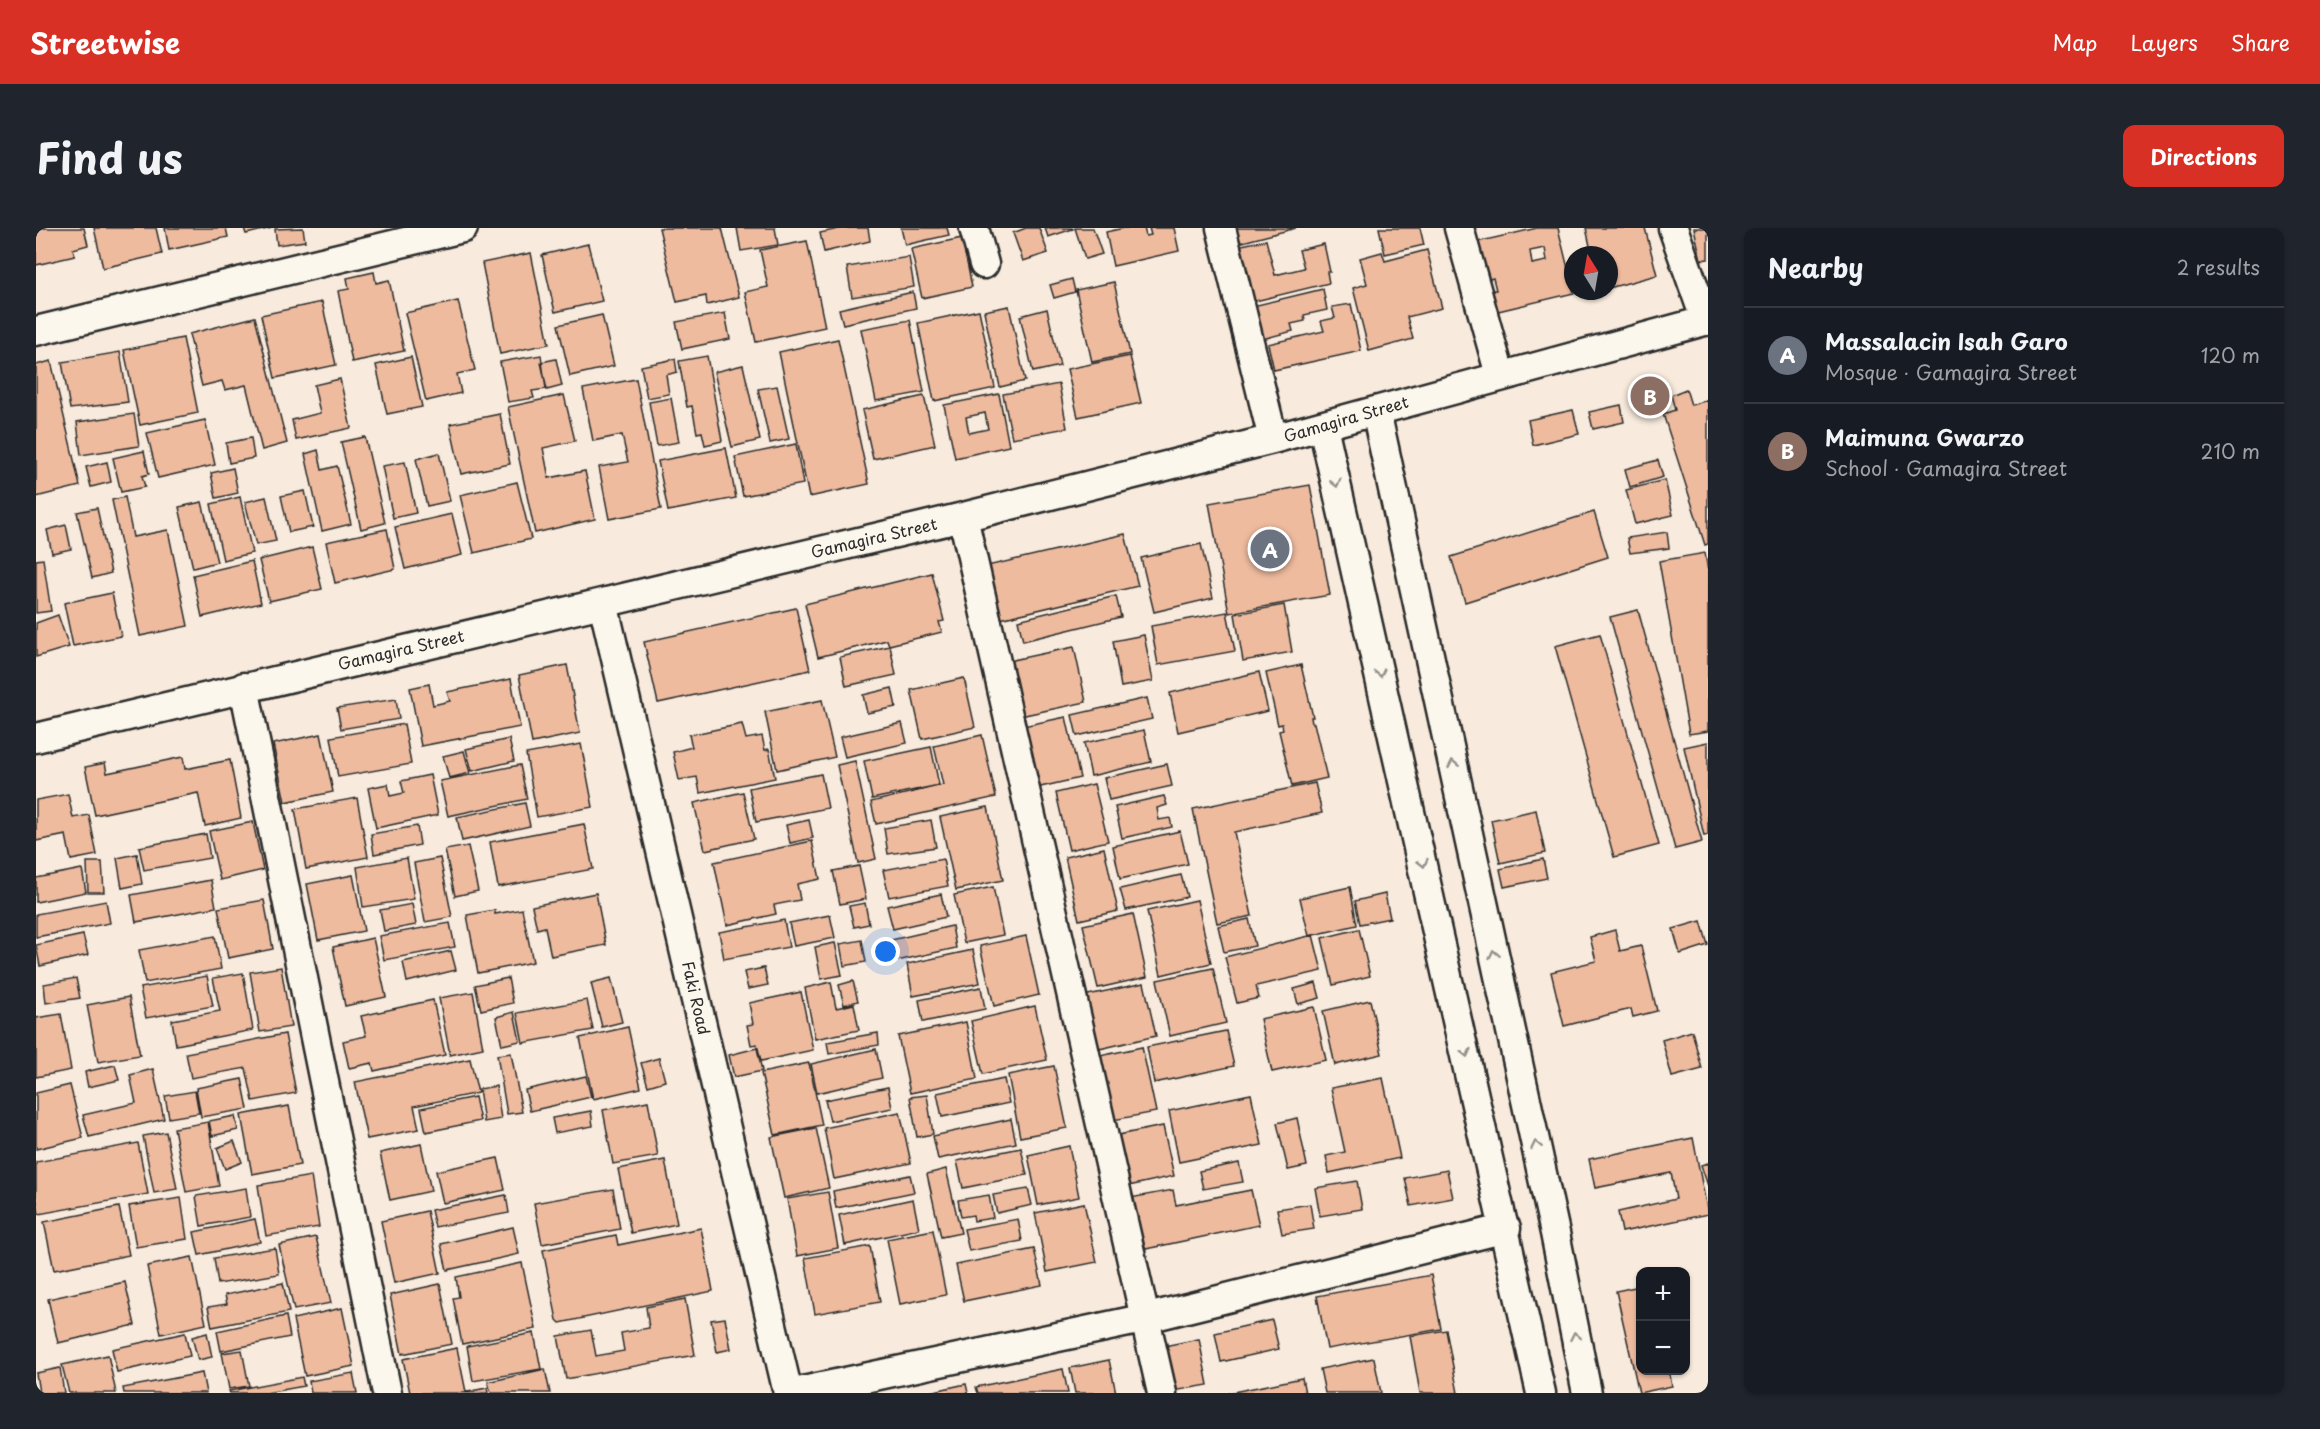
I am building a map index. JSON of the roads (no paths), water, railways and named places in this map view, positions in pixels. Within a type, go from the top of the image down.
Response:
[{"type":"street","points":[[36,331],[463,228]]},
{"type":"street","points":[[974,228],[984,264]]},
{"type":"street","points":[[1221,228],[1273,439]]},
{"type":"street","points":[[1459,228],[1500,375]]},
{"type":"street","points":[[1673,228],[1707,320]]},
{"type":"street","name":"Gamagira Street","points":[[36,738],[963,517],[1323,426],[1500,375],[1707,320]]},
{"type":"street","points":[[1377,411],[1553,1222],[1587,1393]]},
{"type":"street","points":[[1323,426],[1506,1228],[1541,1393]]},
{"type":"street","points":[[963,517],[1147,1318],[1162,1393]]},
{"type":"street","name":"Faki Road","points":[[603,603],[788,1393]]},
{"type":"street","points":[[244,687],[387,1393]]},
{"type":"street","points":[[794,1393],[1147,1318],[1506,1228]]},
{"type":"place","name":"Maimuna Gwarzo","points":[[1650,396]]},
{"type":"place","name":"Massalacin Isah Garo","points":[[1270,549]]}]
